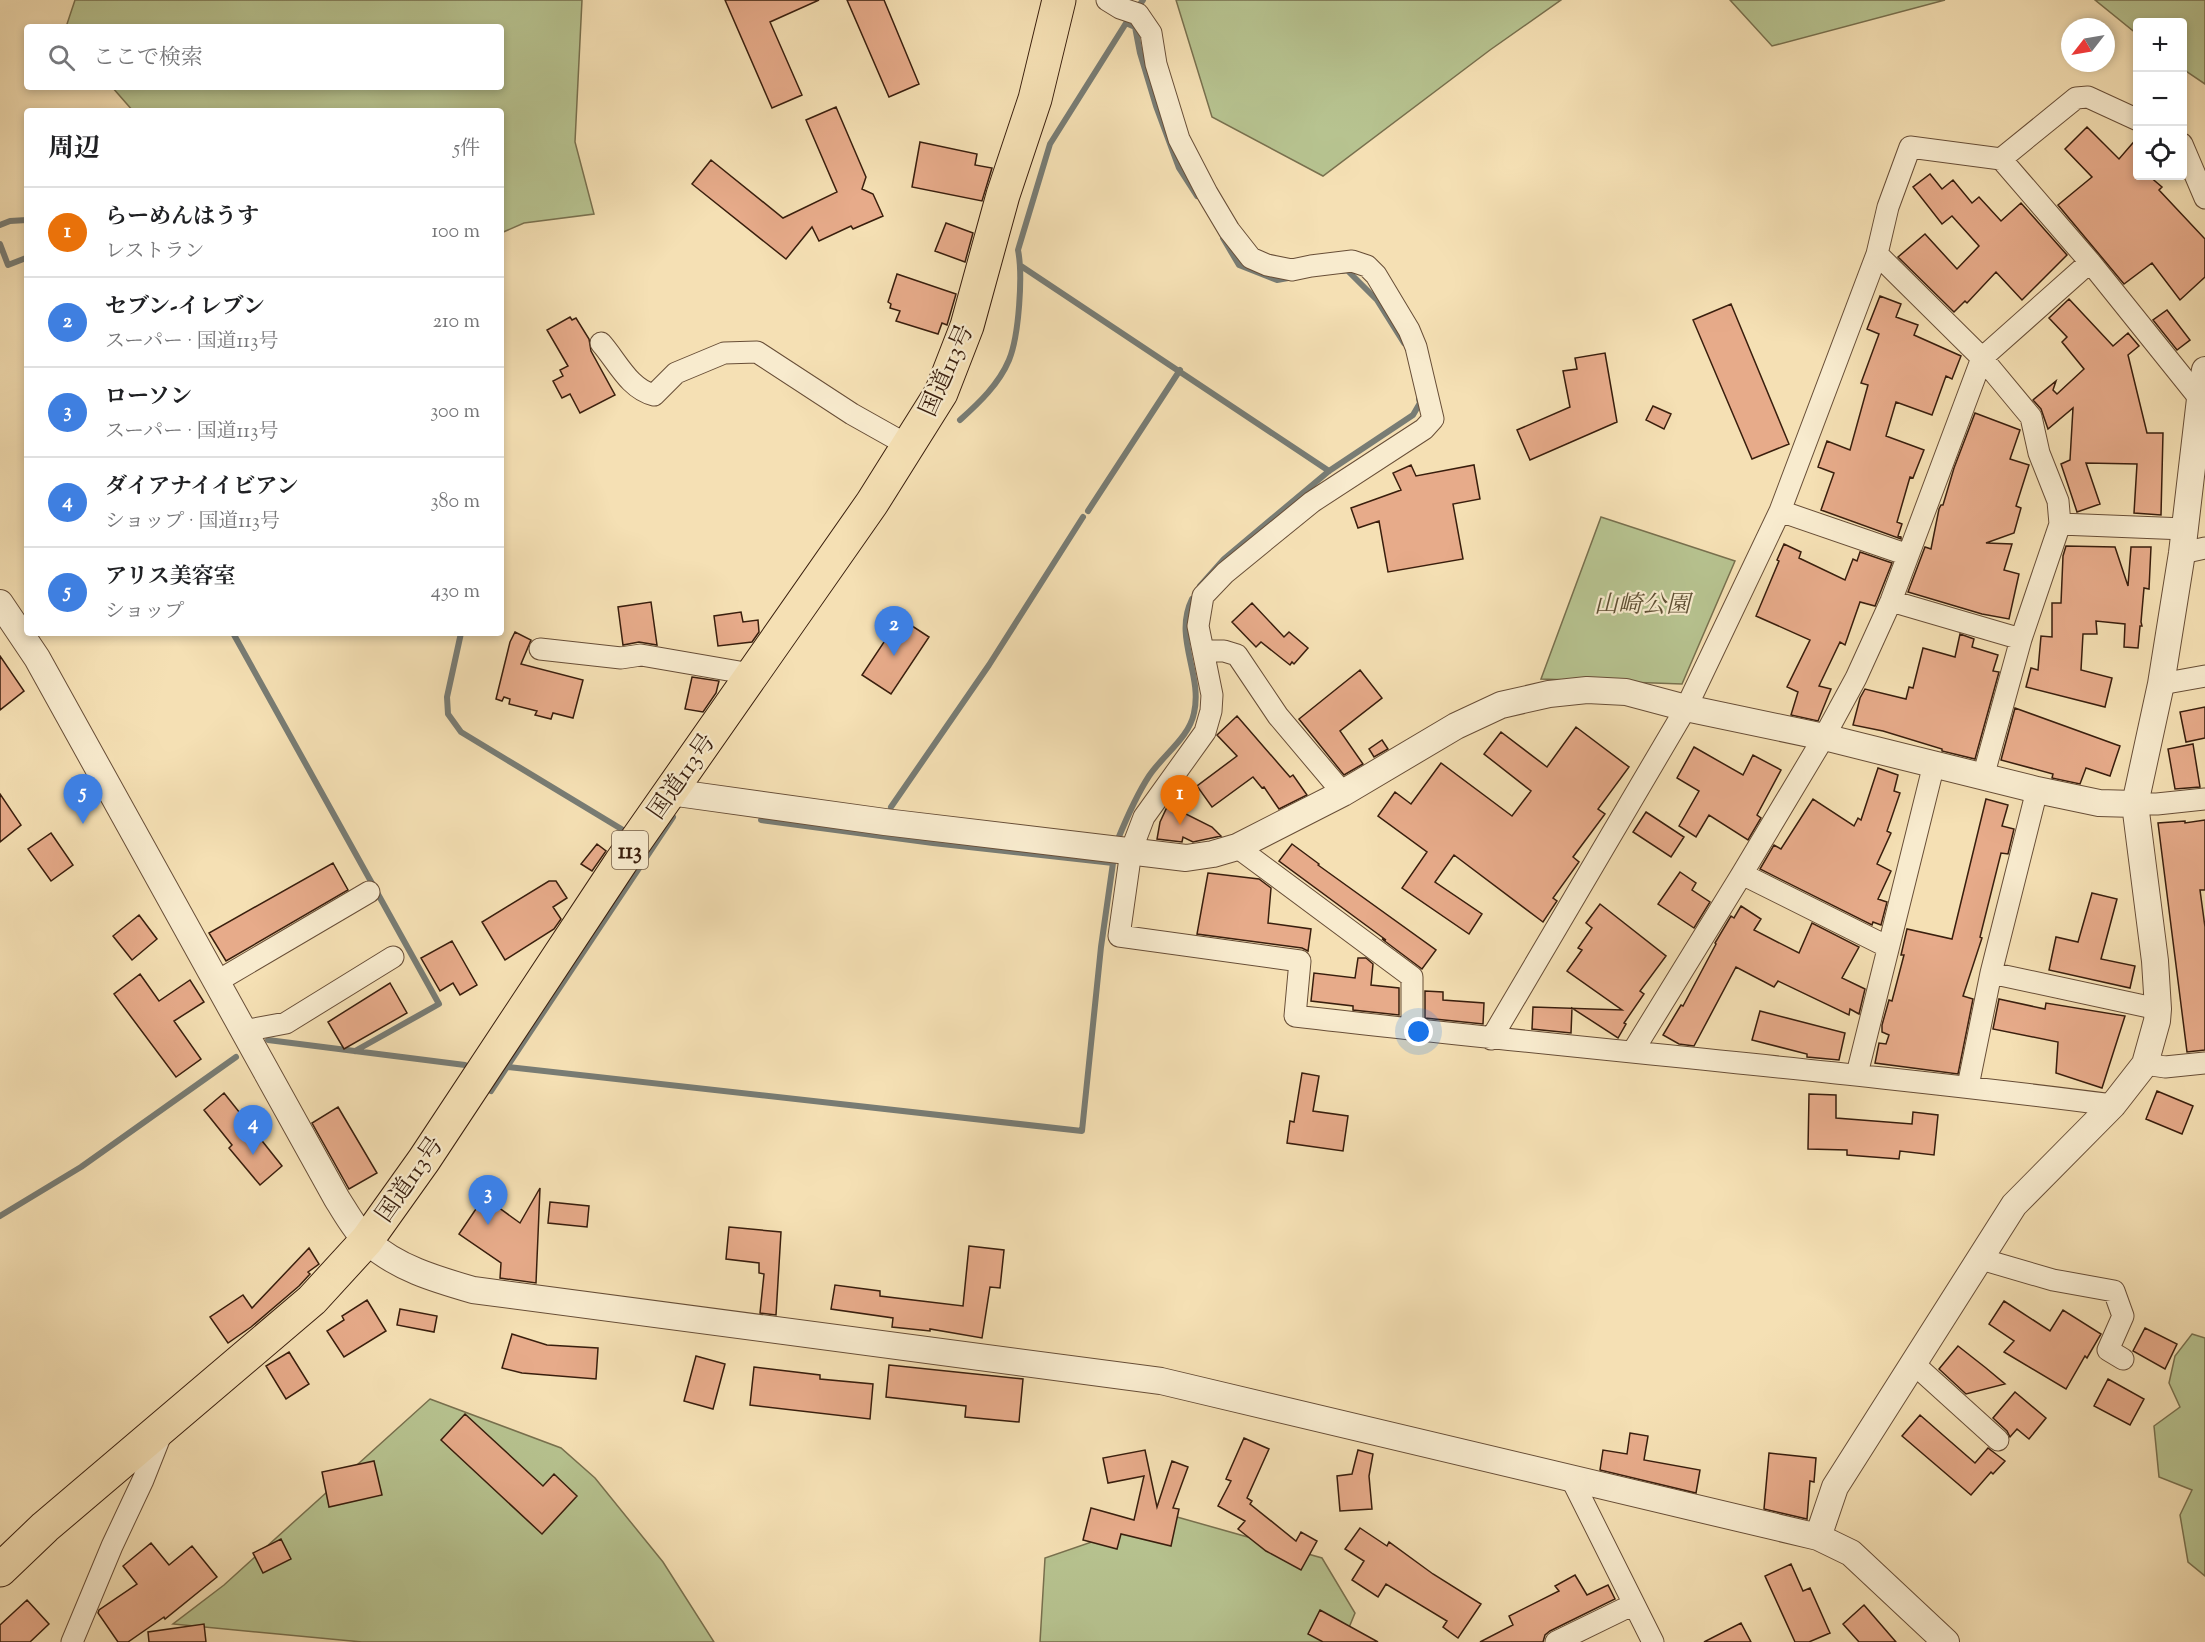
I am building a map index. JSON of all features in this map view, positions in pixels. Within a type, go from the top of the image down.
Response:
[{"type":"highway","name":"国道113号","points":[[0,1570],[45,1527],[312,1300],[367,1240],[430,1150],[621,862],[827,569],[909,446],[941,393],[967,327],[1003,195],[1035,99],[1059,0]]},
{"type":"street","points":[[1107,0],[1120,8],[1138,14],[1151,33],[1156,63],[1179,139],[1206,193],[1229,230],[1251,258],[1267,266],[1292,270],[1352,261],[1366,266],[1376,275],[1410,330],[1433,418],[1424,429],[1312,502],[1225,573],[1203,596],[1198,626],[1212,695],[1211,711],[1204,732],[1144,817],[1131,851],[1119,936],[1300,961],[1295,1016],[1491,1039],[1633,1051],[1968,1086],[2113,1105]]},
{"type":"street","points":[[2001,159],[2076,98],[2088,97],[2133,118]]},
{"type":"street","points":[[1491,1039],[1686,708],[1780,511],[1877,254],[1888,207],[1910,147],[2001,159],[2090,262],[2200,415]]},
{"type":"street","points":[[2187,156],[2205,198]]},
{"type":"street","points":[[1877,254],[1982,358],[2031,417],[2040,453],[2058,501],[2060,524],[2021,639],[1983,777]]},
{"type":"street","points":[[1633,1051],[1824,737],[1856,678],[1890,601],[1982,358],[2090,262]]},
{"type":"street","points":[[601,343],[616,360],[627,378],[642,392],[654,395],[676,373],[724,353],[757,352],[852,414],[909,446]]},
{"type":"street","points":[[1818,1537],[1835,1487],[2014,1205],[2113,1105],[2145,1064],[2158,1009],[2155,961],[2135,804],[2190,543],[2205,370]]},
{"type":"street","points":[[1780,511],[1908,555]]},
{"type":"street","points":[[2060,524],[2190,543]]},
{"type":"street","points":[[1890,601],[2021,639]]},
{"type":"street","points":[[0,603],[37,658],[337,1199],[367,1240],[419,1274],[473,1290],[1161,1381],[1818,1537],[1851,1553],[1946,1642]]},
{"type":"street","points":[[540,649],[621,658],[640,655],[752,674]]},
{"type":"street","points":[[1203,651],[1224,651],[1237,656],[1278,717],[1343,793]]},
{"type":"street","points":[[2161,684],[2205,676]]},
{"type":"street","points":[[670,792],[885,822],[1186,858],[1238,847],[1343,793],[1465,722],[1501,705],[1549,693],[1587,690],[1626,692],[1686,708],[1824,737],[2037,790],[2099,803],[2157,804],[2205,799]]},
{"type":"street","points":[[1857,1074],[1934,764]]},
{"type":"street","points":[[1968,1086],[1991,973],[2037,790]]},
{"type":"street","points":[[1238,847],[1412,977],[1412,1030]]},
{"type":"street","points":[[1742,874],[1888,947]]},
{"type":"street","points":[[216,982],[369,892]]},
{"type":"street","points":[[243,1031],[286,1023],[393,957]]},
{"type":"street","points":[[1991,973],[2158,1009]]},
{"type":"street","points":[[2145,1064],[2165,1067],[2205,1062]]},
{"type":"street","points":[[1981,1259],[2053,1280],[2115,1292],[2124,1316],[2108,1350],[2123,1359]]},
{"type":"street","points":[[1914,1364],[1998,1440]]},
{"type":"street","points":[[72,1642],[166,1423]]},
{"type":"street","points":[[1571,1478],[1653,1642]]},
{"type":"street","points":[[1556,1642],[1634,1604]]},
{"type":"green space","points":[[75,0],[582,0],[575,142],[594,214],[524,223],[504,232],[504,108],[130,108],[115,90],[504,90],[504,24],[67,24]]},
{"type":"green space","points":[[1176,0],[1561,0],[1490,50],[1323,176],[1212,117]]},
{"type":"green space","points":[[1730,0],[1945,0],[1772,46]]},
{"type":"green space","points":[[2095,0],[2205,0],[2205,84],[2187,72],[2187,18],[2133,18],[2133,31]]},
{"type":"green space","name":"山崎公園","points":[[1601,517],[1735,561],[1682,684],[1541,679]]},
{"type":"green space","points":[[2192,1334],[2205,1338],[2205,1576],[2188,1562],[2180,1515],[2192,1490],[2159,1477],[2154,1426],[2180,1407],[2169,1383],[2175,1356]]},
{"type":"green space","points":[[430,1399],[561,1448],[595,1478],[663,1562],[714,1642],[362,1642],[173,1624],[224,1585]]},
{"type":"green space","points":[[1170,1515],[1322,1558],[1355,1613],[1343,1642],[1040,1642],[1045,1558]]},
{"type":"building","points":[[725,0],[819,0],[770,22],[802,95],[772,108]]},
{"type":"building","points":[[847,0],[884,0],[919,84],[889,97]]},
{"type":"building","points":[[836,107],[866,177],[862,189],[873,194],[883,216],[853,229],[851,226],[819,241],[812,227],[786,259],[692,184],[711,160],[783,218],[837,192],[806,120]]},
{"type":"building","points":[[2087,127],[2119,159],[2133,143],[2133,180],[2154,180],[2162,187],[2159,190],[2205,239],[2205,277],[2180,300],[2152,263],[2124,284],[2058,205],[2092,177],[2065,149]]},
{"type":"building","points":[[920,142],[977,154],[975,165],[992,168],[982,201],[912,187]]},
{"type":"building","points":[[1930,174],[1942,189],[1953,180],[1972,203],[1979,197],[2001,221],[2021,203],[2067,255],[2022,300],[1996,272],[1967,303],[1965,301],[1954,312],[1898,257],[1925,234],[1957,269],[1979,246],[1952,216],[1942,224],[1913,187]]},
{"type":"building","points":[[946,223],[973,233],[965,262],[935,251]]},
{"type":"building","points":[[897,274],[956,294],[947,325],[942,323],[938,334],[896,321],[900,311],[890,308],[891,304],[888,302]]},
{"type":"building","points":[[1880,296],[1901,304],[1896,317],[1918,325],[1914,335],[1961,356],[1952,379],[1946,376],[1932,415],[1896,402],[1886,436],[1924,450],[1913,478],[1910,477],[1897,522],[1902,524],[1898,536],[1901,539],[1821,510],[1834,473],[1818,467],[1827,441],[1850,450],[1868,385],[1861,383],[1879,334],[1867,329]]},
{"type":"building","points":[[2069,299],[2113,346],[2128,333],[2139,346],[2128,355],[2147,433],[2163,433],[2161,515],[2134,513],[2137,464],[2086,463],[2100,504],[2077,512],[2061,464],[2070,460],[2073,408],[2048,429],[2041,409],[2033,400],[2056,381],[2053,390],[2057,394],[2084,369],[2062,342],[2067,337],[2049,318]]},
{"type":"building","points":[[1731,304],[1789,444],[1752,459],[1693,320]]},
{"type":"building","points":[[2167,310],[2190,340],[2177,350],[2153,320]]},
{"type":"building","points":[[570,317],[572,320],[576,318],[589,339],[591,351],[615,395],[580,413],[570,394],[562,398],[553,381],[563,376],[560,370],[568,366],[547,330]]},
{"type":"building","points":[[1605,353],[1617,422],[1530,460],[1517,430],[1570,407],[1563,371],[1577,369],[1575,358]]},
{"type":"building","points":[[1653,406],[1671,414],[1664,429],[1646,420]]},
{"type":"building","points":[[1975,413],[2020,430],[2010,459],[2029,465],[2016,506],[2021,508],[2014,533],[1986,543],[2012,544],[2004,570],[2019,574],[2009,619],[1982,614],[1908,592],[1925,547],[1931,549],[1939,509],[1943,505]]},
{"type":"building","points":[[1411,465],[1416,476],[1474,465],[1480,499],[1453,504],[1463,559],[1388,572],[1379,521],[1358,528],[1351,508],[1401,490],[1393,473]]},
{"type":"building","points":[[1784,544],[1801,552],[1799,558],[1845,580],[1853,559],[1857,561],[1860,552],[1892,563],[1875,606],[1860,602],[1845,645],[1840,642],[1819,686],[1831,689],[1818,721],[1791,715],[1798,692],[1787,687],[1810,640],[1756,616]]},
{"type":"building","points":[[2066,546],[2115,547],[2128,586],[2131,547],[2151,547],[2149,589],[2144,588],[2138,648],[2124,647],[2125,624],[2096,621],[2097,634],[2083,634],[2081,670],[2112,678],[2105,707],[2026,687],[2031,668],[2038,670],[2041,636],[2052,637],[2052,603],[2061,603],[2063,556]]},
{"type":"building","points":[[651,602],[657,645],[639,642],[623,645],[618,607]]},
{"type":"building","points":[[1252,603],[1284,637],[1289,632],[1308,648],[1294,664],[1292,662],[1290,665],[1261,642],[1256,647],[1232,622]]},
{"type":"building","points":[[741,612],[743,622],[758,620],[759,632],[752,642],[718,646],[714,616]]},
{"type":"building","points":[[900,618],[929,637],[891,694],[862,675]]},
{"type":"building","points":[[515,632],[531,640],[521,664],[583,680],[573,718],[553,713],[551,719],[535,715],[537,711],[509,704],[510,699],[504,697],[502,701],[496,699],[510,642]]},
{"type":"building","points":[[1960,634],[1974,639],[1972,647],[1998,655],[1993,671],[1999,672],[1975,759],[1942,751],[1942,749],[1883,731],[1853,725],[1860,698],[1865,689],[1906,699],[1909,687],[1913,688],[1923,648],[1955,657]]},
{"type":"building","points":[[0,656],[24,691],[0,710]]},
{"type":"building","points":[[1360,670],[1382,698],[1340,731],[1363,764],[1344,775],[1299,719]]},
{"type":"building","points":[[692,677],[719,681],[716,693],[703,712],[685,709]]},
{"type":"building","points":[[2205,707],[2205,738],[2186,742],[2180,712]]},
{"type":"building","points":[[2015,708],[2120,746],[2110,776],[2086,768],[2080,784],[2052,778],[2053,774],[2001,760]]},
{"type":"building","points":[[1237,716],[1290,777],[1293,775],[1307,795],[1279,809],[1264,787],[1262,788],[1253,777],[1212,807],[1197,786],[1237,756],[1217,735]]},
{"type":"building","points":[[1576,727],[1629,767],[1598,809],[1605,814],[1573,857],[1579,862],[1553,898],[1557,901],[1543,922],[1454,855],[1435,882],[1482,914],[1469,934],[1402,888],[1427,852],[1378,816],[1395,792],[1411,804],[1441,763],[1512,816],[1531,791],[1484,754],[1501,732],[1547,767]]},
{"type":"building","points":[[1382,740],[1388,749],[1374,757],[1369,749]]},
{"type":"building","points":[[2193,744],[2200,787],[2175,789],[2168,749]]},
{"type":"building","points":[[1694,747],[1743,775],[1753,755],[1781,770],[1757,815],[1761,818],[1748,840],[1709,815],[1696,837],[1679,826],[1699,791],[1677,778]]},
{"type":"building","points":[[1878,768],[1898,775],[1894,791],[1900,793],[1887,831],[1891,833],[1877,864],[1891,871],[1878,899],[1887,902],[1881,925],[1873,922],[1872,925],[1760,869],[1774,845],[1781,849],[1813,799],[1854,826],[1858,818],[1861,820]]},
{"type":"building","points":[[0,794],[21,825],[0,842]]},
{"type":"building","points":[[1986,799],[2008,805],[2002,826],[2014,829],[2008,854],[2001,853],[1980,937],[1982,938],[1963,996],[1973,999],[1958,1074],[1875,1063],[1879,1043],[1886,1044],[1889,1035],[1882,1032],[1882,1025],[1889,1000],[1892,1001],[1904,955],[1901,955],[1907,929],[1952,939]]},
{"type":"building","points":[[1168,805],[1212,827],[1221,836],[1193,842],[1183,837],[1182,842],[1157,839],[1160,822]]},
{"type":"building","points":[[1646,812],[1684,837],[1671,857],[1633,832]]},
{"type":"building","points":[[2205,820],[2205,890],[2200,890],[2205,927],[2205,1050],[2187,1052],[2158,823]]},
{"type":"building","points":[[51,833],[73,865],[51,881],[28,849]]},
{"type":"building","points":[[597,844],[606,851],[592,871],[581,864]]},
{"type":"building","points":[[1292,844],[1436,950],[1422,969],[1279,861]]},
{"type":"building","points":[[333,863],[348,890],[226,961],[209,933]]},
{"type":"building","points":[[1680,872],[1696,883],[1692,890],[1710,902],[1694,928],[1658,904]]},
{"type":"building","points":[[1208,873],[1259,879],[1271,888],[1268,923],[1311,929],[1308,951],[1302,948],[1197,934]]},
{"type":"building","points":[[549,881],[556,881],[567,898],[553,907],[561,919],[554,929],[505,960],[482,922]]},
{"type":"building","points":[[2092,893],[2117,899],[2101,959],[2135,966],[2130,988],[2049,970],[2056,937],[2078,942]]},
{"type":"building","points":[[1600,904],[1666,956],[1640,991],[1644,994],[1624,1023],[1626,1024],[1618,1038],[1573,1008],[1622,1010],[1567,971],[1582,950],[1578,948],[1592,928],[1586,923]]},
{"type":"building","points":[[1741,906],[1761,919],[1754,930],[1799,953],[1812,923],[1859,947],[1842,978],[1865,989],[1859,1014],[1850,1009],[1849,1015],[1778,981],[1774,987],[1736,967],[1694,1046],[1679,1044],[1663,1035],[1681,1005],[1683,1006],[1731,916],[1734,918]]},
{"type":"building","points":[[139,915],[157,939],[132,960],[113,936]]},
{"type":"building","points":[[452,941],[477,985],[460,995],[453,983],[440,991],[421,958]]},
{"type":"building","points":[[1358,958],[1366,958],[1373,964],[1371,985],[1399,988],[1399,1015],[1353,1010],[1353,1006],[1311,1001],[1314,973],[1355,978]]},
{"type":"building","points":[[140,974],[159,1001],[190,980],[204,1002],[174,1021],[201,1059],[176,1077],[114,994]]},
{"type":"building","points":[[390,983],[407,1013],[344,1049],[328,1022]]},
{"type":"building","points":[[1425,991],[1443,992],[1443,1000],[1484,1003],[1483,1024],[1425,1018]]},
{"type":"building","points":[[1999,999],[2045,1009],[2046,1003],[2125,1016],[2102,1088],[2056,1073],[2058,1042],[1993,1029]]},
{"type":"building","points":[[1533,1007],[1572,1008],[1571,1033],[1532,1029]]},
{"type":"building","points":[[1760,1011],[1845,1033],[1839,1060],[1807,1057],[1807,1054],[1752,1040]]},
{"type":"building","points":[[1302,1073],[1319,1076],[1313,1111],[1348,1116],[1343,1151],[1287,1143],[1290,1121],[1294,1122]]},
{"type":"building","points":[[2157,1091],[2193,1106],[2182,1134],[2146,1119]]},
{"type":"building","points":[[224,1093],[282,1166],[260,1185],[229,1148],[232,1145],[204,1110]]},
{"type":"building","points":[[1809,1094],[1836,1095],[1836,1118],[1912,1124],[1913,1112],[1938,1115],[1934,1155],[1900,1151],[1899,1159],[1847,1155],[1847,1150],[1808,1149]]},
{"type":"building","points":[[338,1107],[377,1173],[349,1189],[312,1123]]},
{"type":"building","points":[[540,1188],[536,1283],[500,1278],[501,1263],[459,1234],[484,1197],[520,1223]]},
{"type":"building","points":[[550,1202],[589,1206],[587,1227],[548,1223]]},
{"type":"building","points":[[729,1227],[781,1232],[776,1315],[760,1313],[764,1274],[759,1273],[759,1263],[726,1259]]},
{"type":"building","points":[[969,1246],[1004,1250],[1000,1288],[990,1287],[982,1338],[930,1329],[930,1331],[892,1327],[893,1318],[831,1309],[835,1285],[880,1291],[880,1296],[963,1306]]},
{"type":"building","points":[[309,1248],[319,1264],[308,1272],[310,1274],[299,1286],[251,1327],[228,1343],[210,1317],[243,1295],[252,1308]]},
{"type":"building","points":[[367,1300],[386,1331],[344,1357],[327,1331],[344,1320],[342,1316]]},
{"type":"building","points":[[2004,1301],[2050,1331],[2063,1310],[2101,1334],[2066,1389],[2004,1352],[2014,1341],[1989,1324]]},
{"type":"building","points":[[400,1309],[437,1316],[434,1332],[397,1325]]},
{"type":"building","points":[[2145,1328],[2177,1344],[2165,1369],[2133,1351]]},
{"type":"building","points":[[512,1334],[547,1345],[598,1348],[596,1379],[522,1373],[502,1368]]},
{"type":"building","points":[[1958,1346],[2005,1384],[1966,1394],[1939,1369]]},
{"type":"building","points":[[289,1352],[309,1384],[286,1399],[266,1366]]},
{"type":"building","points":[[696,1356],[725,1364],[713,1409],[684,1401]]},
{"type":"building","points":[[889,1365],[1023,1379],[1019,1422],[965,1417],[966,1406],[886,1397]]},
{"type":"building","points":[[754,1367],[820,1375],[820,1379],[873,1384],[870,1419],[750,1405]]},
{"type":"building","points":[[2108,1379],[2144,1399],[2130,1425],[2094,1406]]},
{"type":"building","points":[[2015,1392],[2046,1418],[2029,1439],[2017,1429],[2010,1437],[1993,1418]]},
{"type":"building","points":[[465,1414],[543,1486],[554,1474],[577,1496],[542,1534],[441,1440]]},
{"type":"building","points":[[1920,1415],[1975,1463],[1988,1448],[2005,1461],[1993,1474],[1991,1472],[1971,1495],[1902,1436]]},
{"type":"building","points":[[1630,1433],[1648,1436],[1644,1460],[1700,1470],[1696,1493],[1600,1470],[1603,1450],[1627,1454]]},
{"type":"building","points":[[1244,1438],[1269,1449],[1247,1498],[1252,1501],[1250,1504],[1296,1541],[1301,1532],[1317,1541],[1301,1570],[1266,1551],[1238,1529],[1245,1521],[1218,1506],[1231,1481],[1226,1479]]},
{"type":"building","points":[[1145,1450],[1157,1507],[1172,1461],[1188,1467],[1173,1508],[1179,1509],[1171,1546],[1121,1534],[1117,1549],[1083,1540],[1091,1508],[1134,1520],[1144,1476],[1108,1483],[1103,1458]]},
{"type":"building","points":[[1358,1450],[1373,1454],[1369,1476],[1372,1509],[1340,1511],[1337,1476],[1352,1474]]},
{"type":"building","points":[[1769,1453],[1816,1458],[1814,1482],[1810,1481],[1807,1519],[1764,1509]]},
{"type":"building","points":[[374,1461],[382,1495],[329,1507],[322,1472]]},
{"type":"building","points":[[1360,1528],[1387,1546],[1389,1542],[1433,1574],[1481,1604],[1458,1638],[1443,1627],[1447,1621],[1386,1584],[1378,1597],[1352,1580],[1364,1561],[1345,1549]]},
{"type":"building","points":[[281,1539],[291,1559],[263,1573],[253,1553]]},
{"type":"building","points":[[151,1543],[169,1565],[192,1546],[217,1577],[165,1619],[164,1617],[128,1642],[118,1642],[98,1613],[99,1610],[137,1584],[123,1566]]},
{"type":"building","points":[[1791,1564],[1803,1591],[1810,1588],[1830,1633],[1809,1642],[1795,1642],[1765,1576]]},
{"type":"building","points":[[1575,1575],[1587,1595],[1608,1585],[1615,1599],[1550,1631],[1545,1635],[1543,1642],[1480,1642],[1513,1625],[1509,1616],[1559,1591],[1555,1586]]},
{"type":"building","points":[[27,1600],[49,1624],[30,1642],[0,1642],[0,1625]]},
{"type":"building","points":[[1864,1605],[1896,1642],[1859,1642],[1843,1624]]},
{"type":"building","points":[[1320,1610],[1378,1642],[1323,1642],[1308,1634]]},
{"type":"building","points":[[1741,1623],[1751,1642],[1704,1642]]},
{"type":"building","points":[[204,1624],[206,1642],[149,1642],[148,1632]]},
{"type":"waterway","points":[[1136,10],[1143,0]]},
{"type":"waterway","points":[[960,420],[994,385],[1009,360],[1019,305],[1018,250],[1050,144],[1128,20]]},
{"type":"waterway","points":[[1126,23],[1135,27],[1140,53],[1156,106],[1179,168],[1197,196]]},
{"type":"waterway","points":[[0,225],[10,221],[24,220]]},
{"type":"waterway","points":[[1223,238],[1239,265],[1277,280],[1288,278]]},
{"type":"waterway","points":[[0,244],[8,265],[24,259]]},
{"type":"waterway","points":[[1021,266],[1329,471]]},
{"type":"waterway","points":[[1342,271],[1347,270],[1377,300],[1404,343]]},
{"type":"waterway","points":[[1088,511],[1180,370]]},
{"type":"waterway","points":[[1200,586],[1224,559],[1329,471],[1413,415],[1420,403],[1419,399]]},
{"type":"waterway","points":[[891,807],[989,665],[1083,517]]},
{"type":"waterway","points":[[1118,839],[1144,784],[1187,730],[1194,713],[1195,684],[1186,628],[1187,613],[1192,599]]},
{"type":"waterway","points":[[235,636],[439,1004],[355,1051]]},
{"type":"waterway","points":[[460,636],[447,697],[448,714],[461,732],[623,830]]},
{"type":"waterway","points":[[491,1091],[673,817]]},
{"type":"waterway","points":[[508,1067],[1082,1131],[1101,947],[1113,863],[933,843],[761,820]]},
{"type":"waterway","points":[[268,1040],[465,1065]]},
{"type":"waterway","points":[[0,1216],[81,1167],[236,1057]]},
{"type":"place","name":"セブン-イレブン","points":[[894,656]]},
{"type":"place","name":"アリス美容室","points":[[83,824]]},
{"type":"place","name":"らーめんはうす","points":[[1180,825]]},
{"type":"place","name":"ダイアナイイビアン","points":[[253,1155]]},
{"type":"place","name":"ローソン","points":[[488,1225]]}]
